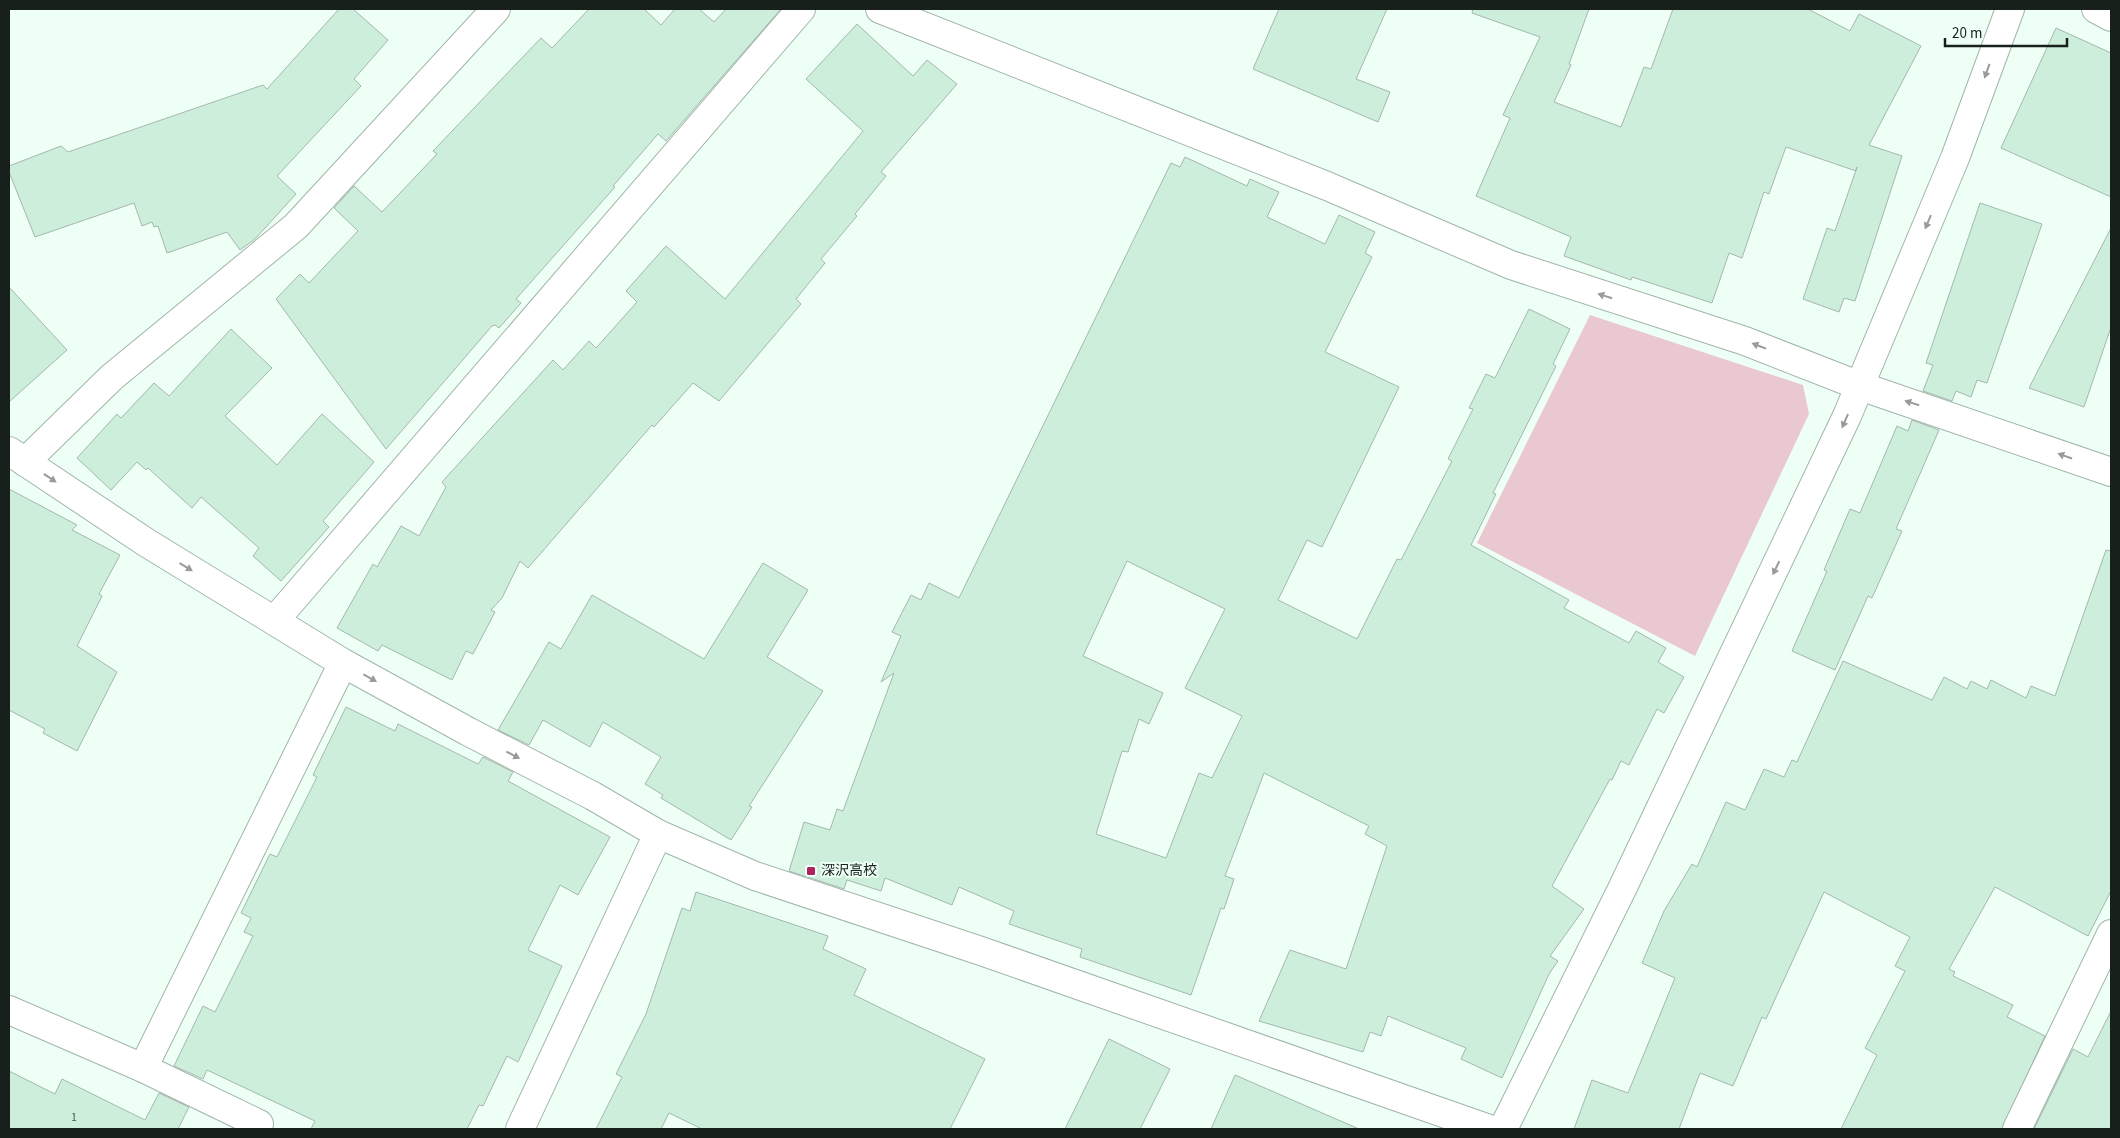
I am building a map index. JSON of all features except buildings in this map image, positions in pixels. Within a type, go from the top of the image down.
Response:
[{"type":"street","points":[[496,9],[296,226],[17,457],[147,543],[343,663],[469,732],[593,796],[658,834],[755,876],[981,951],[1489,1129]]},
{"type":"street","points":[[275,620],[801,9]]},
{"type":"street","points":[[880,9],[1327,186],[1511,265],[1745,341],[1860,386],[2111,472]]},
{"type":"street","points":[[1503,1129],[1781,559],[1860,386],[1955,158],[2010,9]]},
{"type":"street","points":[[2096,9],[2111,18]]},
{"type":"street","points":[[143,1068],[343,663]]},
{"type":"street","points":[[520,1129],[658,834]]},
{"type":"street","points":[[2017,1129],[2111,934]]},
{"type":"street","points":[[9,1010],[143,1068],[259,1124]]},
{"type":"shaded area","points":[[1590,315],[1803,385],[1809,414],[1695,656],[1477,543]]},
{"type":"place","name":"深沢高校","points":[[811,871]]}]
